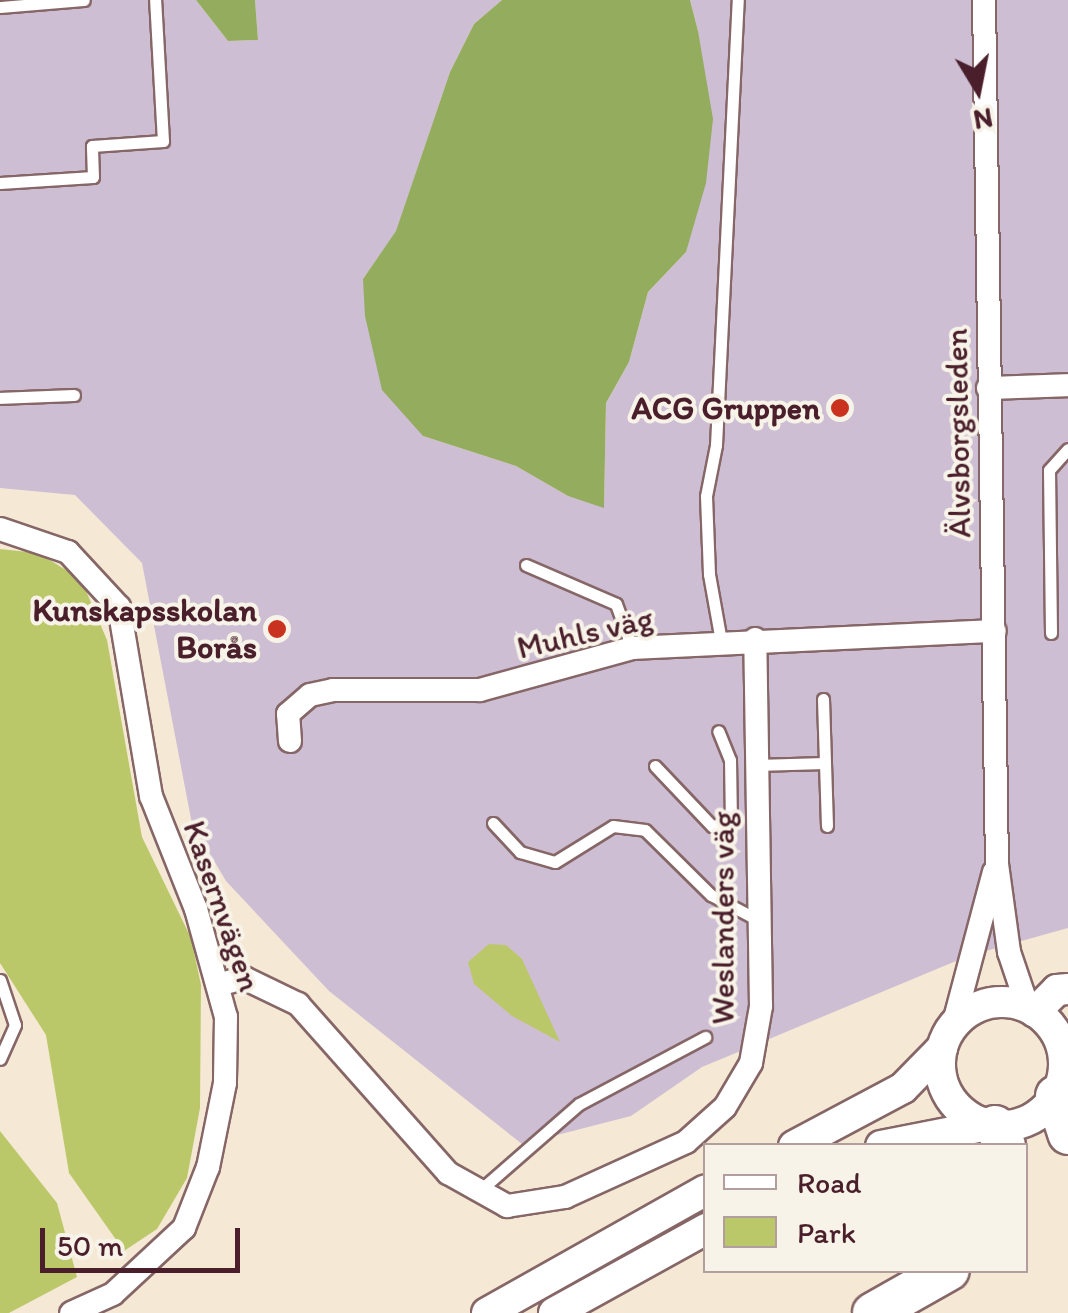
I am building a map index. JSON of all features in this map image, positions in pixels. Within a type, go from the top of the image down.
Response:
[{"type":"highway","points":[[874,1313],[944,1273]]},
{"type":"main road","points":[[1032,1010],[1057,990],[1068,988]]},
{"type":"main road","points":[[800,1143],[903,1088],[948,1037],[985,1005],[1068,1015]]},
{"type":"main road","points":[[906,1143],[996,1132],[1034,1118],[1063,1097],[1060,1041],[1032,1010]]},
{"type":"main road","points":[[948,1037],[948,1094],[962,1112],[996,1132]]},
{"type":"main road","points":[[488,1313],[703,1192]]},
{"type":"main road","points":[[554,1313],[703,1231]]},
{"type":"street","name":"Älvsborgsleden","points":[[984,0],[997,864],[1009,952],[1032,1010]]},
{"type":"street","points":[[988,388],[1068,385]]},
{"type":"street","name":"Kasernvägen","points":[[0,528],[68,552],[111,591],[119,607],[150,796],[221,984],[226,1083],[208,1167],[184,1228],[114,1294],[71,1313]]},
{"type":"street","name":"Muhls väg","points":[[290,741],[284,723],[310,695],[480,690],[632,648],[995,631]]},
{"type":"street","name":"Weslanders väg","points":[[221,984],[244,978],[298,1004],[448,1173],[478,1192],[518,1206],[565,1197],[686,1142],[725,1107],[751,1063],[760,1006],[754,640]]},
{"type":"street","name":"Älvsborgsleden","points":[[948,1037],[997,864]]},
{"type":"lane","points":[[0,7],[84,0]]},
{"type":"lane","points":[[0,183],[93,177],[92,146],[163,141],[156,0]]},
{"type":"lane","points":[[720,642],[706,496],[716,446],[738,0]]},
{"type":"lane","points":[[0,398],[74,395]]},
{"type":"lane","points":[[1051,633],[1049,470],[1068,448]]},
{"type":"lane","points":[[526,565],[616,604],[632,648]]},
{"type":"lane","points":[[823,699],[827,826]]},
{"type":"lane","points":[[655,766],[712,826],[730,823],[730,760],[718,731]]},
{"type":"lane","points":[[730,760],[825,763]]},
{"type":"lane","points":[[493,823],[520,852],[555,862],[612,826],[645,830],[711,895],[758,920]]},
{"type":"lane","points":[[0,980],[15,1025],[0,1060]]},
{"type":"lane","points":[[478,1192],[592,1097],[705,1037]]},
{"type":"shaded area","points":[[0,0],[196,0],[228,41],[258,40],[255,0],[502,0],[474,24],[450,72],[396,232],[363,279],[423,436],[516,466],[568,496],[604,507],[606,403],[629,362],[648,292],[686,252],[698,31],[690,0],[1068,0],[1068,928],[968,956],[702,1067],[631,1116],[522,1144],[329,991],[226,881],[192,824],[142,563],[75,495],[0,488]]},
{"type":"green space","points":[[196,0],[255,0],[258,40],[228,41]]},
{"type":"green space","points":[[502,0],[690,0],[698,31],[713,119],[706,183],[686,252],[648,292],[629,362],[606,403],[604,508],[568,496],[516,466],[423,436],[382,390],[365,316],[363,279],[396,231],[450,72],[474,24]]},
{"type":"green space","points":[[0,549],[38,553],[81,579],[107,640],[142,837],[191,938],[201,985],[200,1108],[187,1178],[157,1229],[124,1251],[69,1173],[46,1035],[0,963]]},
{"type":"green space","points":[[489,944],[506,945],[522,959],[560,1042],[512,1016],[474,984],[468,962]]},
{"type":"green space","points":[[0,1131],[57,1203],[77,1277],[9,1313],[0,1313]]},
{"type":"place","name":"ACG Gruppen","points":[[840,408]]},
{"type":"place","name":"Kunskapsskolan Borås","points":[[277,629]]}]
